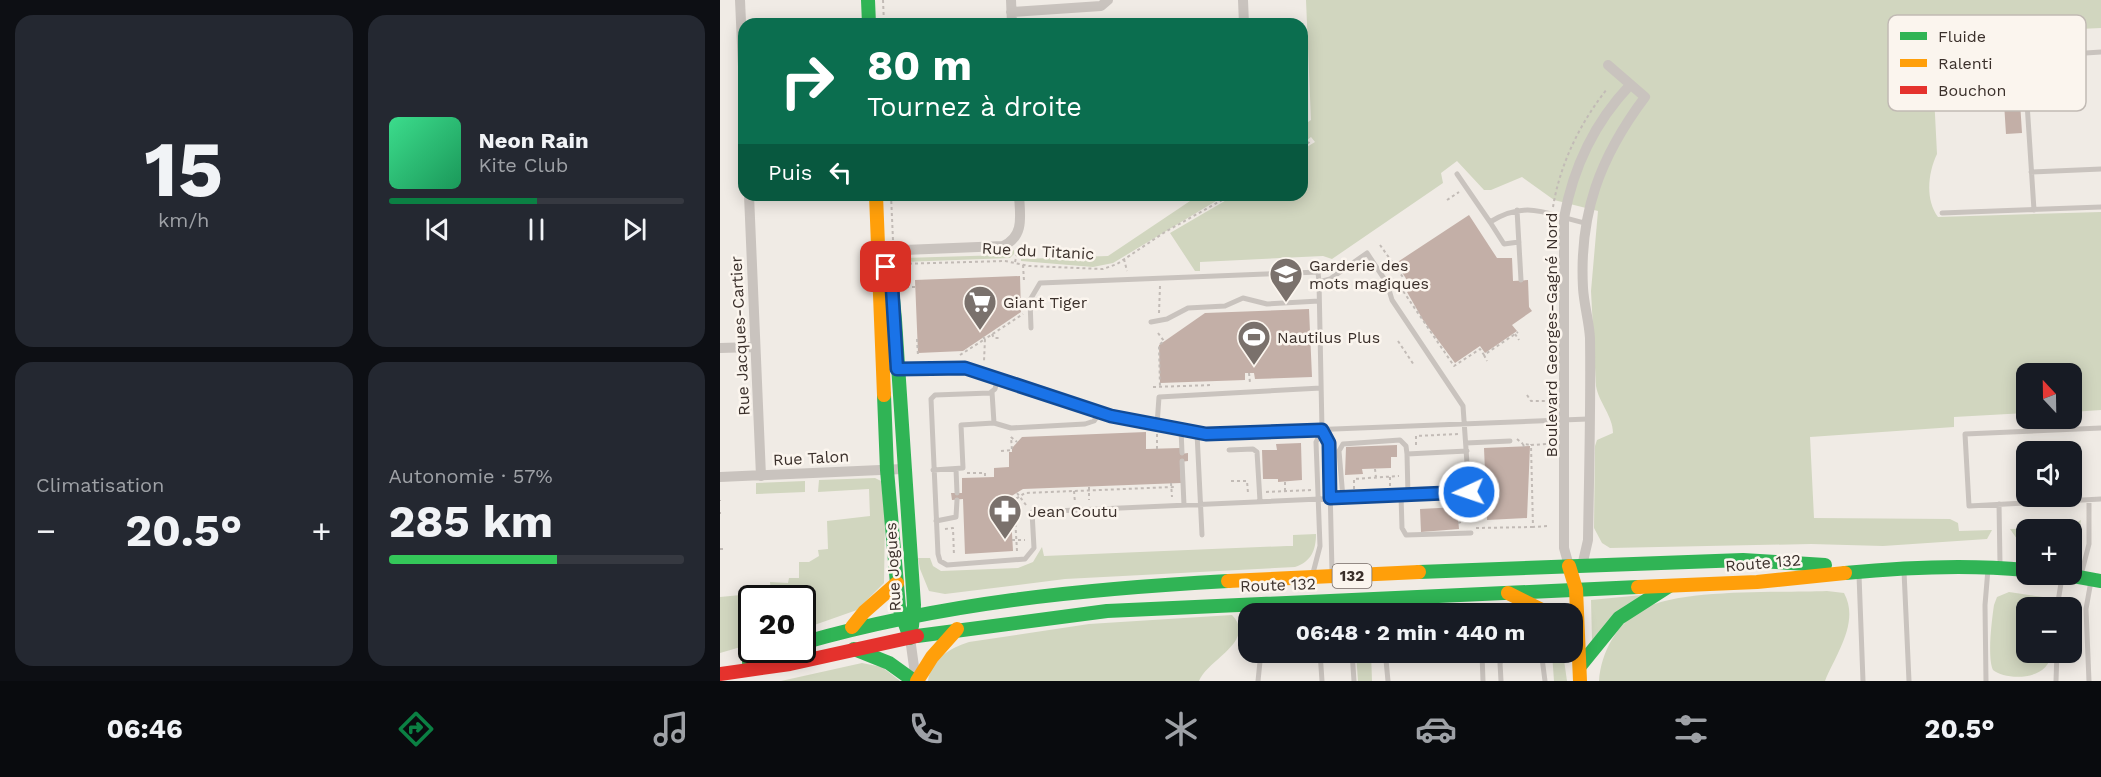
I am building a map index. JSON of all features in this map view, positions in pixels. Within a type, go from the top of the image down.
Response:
[{"type":"main road","points":[[868,0],[869,18]]},
{"type":"main road","name":"Rue Jogues","points":[[876,201],[887,470],[899,607],[908,616]]},
{"type":"main road","name":"Rue Jogues","points":[[879,251],[892,288],[910,638]]},
{"type":"main road","name":"Route 132","points":[[816,639],[852,627],[908,616],[1104,590],[1333,577],[1743,560],[1859,568]]},
{"type":"main road","points":[[1575,566],[1576,603]]},
{"type":"main road","name":"Route 132","points":[[720,673],[790,664],[957,629],[1095,612],[1309,600],[1757,582],[1878,567],[1994,566],[2016,569]]},
{"type":"main road","points":[[852,627],[864,612],[897,583]]},
{"type":"main road","points":[[1580,666],[1619,618],[1671,585]]},
{"type":"main road","points":[[1508,593],[1528,603]]},
{"type":"main road","points":[[855,649],[889,663],[916,681],[932,657],[957,629]]},
{"type":"main road","name":"Route 132","points":[[720,673],[748,663]]},
{"type":"main road","points":[[1580,663],[1580,681]]},
{"type":"street","points":[[740,0],[741,18]]},
{"type":"street","points":[[1011,0],[1011,18],[1101,6],[1108,0]]},
{"type":"street","points":[[1243,0],[1244,18]]},
{"type":"street","points":[[1608,65],[1630,85]]},
{"type":"street","name":"Boulevard Georges-Gagné Nord","points":[[1630,85],[1645,97],[1623,126],[1602,165],[1585,223],[1583,290],[1590,339],[1588,540],[1575,566],[1564,548],[1564,218],[1572,184],[1587,147],[1603,118],[1630,85]]},
{"type":"street","name":"Rue Jacques-Cartier","points":[[748,201],[761,476]]},
{"type":"street","name":"Rue du Titanic","points":[[879,251],[1003,246],[1012,241],[1019,232],[1019,201]]},
{"type":"street","points":[[720,348],[755,346]]},
{"type":"street","name":"Rue Talon","points":[[720,477],[903,469]]},
{"type":"street","points":[[910,638],[916,681]]},
{"type":"lane","points":[[2086,53],[2101,52]]},
{"type":"lane","points":[[2027,111],[2034,210]]},
{"type":"lane","points":[[2031,172],[2101,169]]},
{"type":"lane","points":[[1457,174],[1504,244],[1519,242]]},
{"type":"lane","points":[[1942,213],[2101,207]]},
{"type":"lane","points":[[1517,210],[1521,280]]},
{"type":"lane","points":[[1490,222],[1517,210],[1542,210],[1585,223]]},
{"type":"lane","points":[[993,392],[932,397],[930,401],[938,558],[944,564],[1018,561],[1033,552],[1032,512],[1469,492],[1466,423],[1463,406],[1392,300],[1388,283],[1368,253],[1330,279],[1319,282]]},
{"type":"lane","points":[[1031,328],[1030,300],[1040,283],[1318,272],[1322,430],[1317,442],[1320,546],[1314,563],[1313,578]]},
{"type":"lane","points":[[1151,322],[1167,319],[1188,308],[1225,306],[1243,298],[1267,304],[1319,301]]},
{"type":"lane","points":[[883,370],[960,367],[998,377],[1100,412],[1197,433],[1588,419]]},
{"type":"lane","points":[[994,423],[993,392],[998,377]]},
{"type":"lane","points":[[1157,425],[1159,397],[1321,388]]},
{"type":"lane","points":[[933,470],[963,468],[961,425],[994,423],[1011,428],[1085,424],[1095,421],[1100,412]]},
{"type":"lane","points":[[2101,428],[1965,434],[1969,506],[2101,499]]},
{"type":"lane","points":[[1181,429],[1182,453]]},
{"type":"lane","points":[[1322,430],[1329,443],[1333,577]]},
{"type":"lane","points":[[1197,433],[1202,535]]},
{"type":"lane","points":[[1343,498],[1339,451],[1343,444],[1400,440],[1406,446],[1408,495]]},
{"type":"lane","points":[[1466,443],[1510,441]]},
{"type":"lane","points":[[1229,450],[1253,449],[1257,452],[1260,501]]},
{"type":"lane","points":[[1407,454],[1467,451]]},
{"type":"lane","points":[[1182,461],[1184,505]]},
{"type":"lane","points":[[936,521],[956,517],[956,469]]},
{"type":"lane","points":[[1401,495],[1401,524],[1406,535],[1471,534]]},
{"type":"lane","points":[[2089,500],[2091,580],[2086,609],[2089,681]]},
{"type":"lane","points":[[1986,681],[1985,605],[1994,566],[1999,504]]},
{"type":"lane","points":[[1903,566],[1909,681]]},
{"type":"lane","points":[[1859,568],[1863,681]]},
{"type":"lane","points":[[1309,600],[1313,603]]},
{"type":"lane","points":[[1388,681],[1386,660],[1482,654],[1483,681]]},
{"type":"lane","points":[[1258,681],[1259,663]]},
{"type":"lane","points":[[1321,663],[1322,681]]},
{"type":"lane","points":[[1353,663],[1354,681]]},
{"type":"lane","points":[[1500,663],[1501,681]]},
{"type":"lane","points":[[1543,663],[1545,681]]},
{"type":"lane","points":[[2056,681],[2057,663]]},
{"type":"path","points":[[883,0],[884,18]]},
{"type":"path","points":[[1447,200],[1466,187]]},
{"type":"path","points":[[891,201],[893,241]]},
{"type":"path","name":"Rue du Titanic","points":[[895,264],[1015,262],[1023,265],[1103,269],[1124,259],[1221,201]]},
{"type":"path","points":[[1380,245],[1410,287],[1403,291],[1454,366]]},
{"type":"path","points":[[1015,262],[1017,248]]},
{"type":"path","points":[[1124,259],[1128,274]]},
{"type":"path","points":[[1023,265],[1024,281]]},
{"type":"path","points":[[1158,316],[1160,284]]},
{"type":"path","points":[[960,355],[1023,313],[1023,307]]},
{"type":"path","points":[[1158,333],[1164,341],[1159,345],[1160,387]]},
{"type":"path","points":[[1484,355],[1517,333],[1519,340]]},
{"type":"path","points":[[992,334],[994,338],[1001,338]]},
{"type":"path","points":[[984,338],[984,361]]},
{"type":"path","points":[[917,339],[918,356]]},
{"type":"path","points":[[1398,341],[1414,365]]},
{"type":"path","points":[[1452,376],[1454,366],[1480,349],[1487,361]]},
{"type":"path","points":[[1461,361],[1465,367]]},
{"type":"path","points":[[1249,373],[1250,383]]},
{"type":"path","points":[[1241,383],[1256,383]]},
{"type":"path","points":[[1153,387],[1219,384]]},
{"type":"path","points":[[1527,395],[1531,401],[1547,401]]},
{"type":"path","points":[[1157,434],[1157,449]]},
{"type":"path","points":[[1416,447],[1416,436],[1458,434]]},
{"type":"path","points":[[1001,451],[1012,450],[1011,437],[1017,442]]},
{"type":"path","points":[[1524,447],[1523,444],[1547,444]]},
{"type":"path","points":[[1531,445],[1533,527]]},
{"type":"path","points":[[1346,489],[1354,489],[1354,479],[1360,477],[1400,476],[1399,468]]},
{"type":"path","points":[[1375,469],[1376,478]]},
{"type":"path","points":[[968,474],[985,474],[985,477]]},
{"type":"path","points":[[1390,477],[1390,496]]},
{"type":"path","points":[[1231,481],[1247,481],[1247,493],[1257,493]]},
{"type":"path","points":[[1285,482],[1285,491]]},
{"type":"path","points":[[1089,487],[1090,509]]},
{"type":"path","points":[[1265,492],[1311,490]]},
{"type":"path","points":[[1074,491],[1075,510]]},
{"type":"path","points":[[1017,493],[1026,504]]},
{"type":"path","points":[[1527,495],[1533,494]]},
{"type":"path","points":[[1458,523],[1461,522],[1460,497]]},
{"type":"path","points":[[1487,528],[1547,526]]},
{"type":"path","points":[[1012,540],[1017,540]]},
{"type":"green space","points":[[1306,0],[2101,0],[2101,28],[2086,29],[2086,15],[1888,15],[1888,111],[1935,111],[1937,154],[1929,186],[1931,202],[1938,217],[2101,212],[2101,410],[2082,411],[2082,363],[2016,363],[2016,414],[1954,417],[1954,427],[1810,437],[1814,518],[1950,519],[1958,523],[1959,531],[1992,530],[1987,539],[1883,546],[1811,544],[1610,548],[1602,543],[1594,528],[1595,446],[1597,440],[1613,433],[1611,421],[1596,386],[1591,291],[1598,211],[1554,200],[1522,177],[1491,190],[1484,190],[1457,161],[1441,173],[1443,183],[1332,259],[1323,256],[1200,262],[1200,271],[1195,271],[1170,233],[1225,201],[1308,201],[1308,146],[1315,142],[1311,137],[1308,139],[1308,122],[1311,120]]},
{"type":"green space","points":[[1190,201],[1216,201],[1113,263],[1093,267],[1021,261],[1021,259],[1108,256]]},
{"type":"green space","points":[[1014,250],[1010,258],[903,262],[903,258],[1004,255]]},
{"type":"green space","points":[[875,478],[881,481],[885,519],[884,583],[857,610],[816,624],[816,585],[770,585],[770,582],[788,583],[789,578],[799,578],[799,562],[809,562],[819,556],[818,550],[828,549],[827,521],[870,516],[869,489],[818,492],[819,480]]},
{"type":"green space","points":[[805,481],[805,492],[756,494],[756,483]]},
{"type":"green space","points":[[2010,529],[2016,529],[2016,538]]},
{"type":"green space","points":[[1316,534],[1312,555],[1295,567],[1065,579],[945,594],[929,591],[918,558],[930,558],[933,566],[941,571],[1018,568],[1033,562],[1042,547],[1044,556],[1293,546],[1293,535]]},
{"type":"green space","points":[[1827,591],[1844,593],[1849,615],[1845,638],[1825,681],[1599,681],[1603,659],[1618,630],[1643,609],[1660,602],[1732,593]]},
{"type":"green space","points":[[2009,592],[2043,597],[2016,597],[2016,663],[2048,663],[2036,674],[2017,677],[1999,674],[1993,670],[1990,638],[1997,597]]},
{"type":"green space","points":[[738,595],[738,648],[720,653],[720,597]]},
{"type":"green space","points":[[1642,595],[1592,640],[1591,600]]},
{"type":"green space","points":[[1232,615],[1238,624],[1238,635],[1235,642],[1211,665],[1199,681],[928,681],[933,666],[942,656],[969,642],[1089,624]]},
{"type":"green space","points":[[862,663],[882,667],[900,681],[781,681]]},
{"type":"green space","points":[[1357,663],[1371,663],[1372,681],[1358,681]]},
{"type":"green space","points":[[1553,663],[1564,663],[1567,681],[1554,681]]},
{"type":"building","points":[[2005,111],[2021,111],[2022,133],[2006,134]]},
{"type":"building","points":[[1469,215],[1497,258],[1512,258],[1513,281],[1528,280],[1529,307],[1532,311],[1512,325],[1517,331],[1485,353],[1480,346],[1455,363],[1423,320],[1407,292],[1412,288],[1396,263]]},
{"type":"building","points":[[1020,276],[1021,312],[963,351],[918,353],[915,280]]},
{"type":"building","points":[[1309,309],[1312,377],[1255,379],[1254,373],[1245,373],[1245,380],[1160,383],[1159,345],[1205,313]]},
{"type":"building","points":[[1146,432],[1146,449],[1180,448],[1180,454],[1188,453],[1188,461],[1180,462],[1181,483],[1023,489],[1010,497],[1013,551],[965,554],[963,499],[952,500],[951,493],[962,493],[962,478],[994,477],[994,468],[1009,467],[1009,452],[1012,452],[1012,448],[1022,437]]},
{"type":"building","points":[[1301,443],[1302,480],[1278,482],[1278,479],[1263,479],[1262,450],[1277,450],[1276,444]]},
{"type":"building","points":[[1397,445],[1397,457],[1391,457],[1391,468],[1362,469],[1363,474],[1345,475],[1346,447]]},
{"type":"building","points":[[1530,446],[1527,518],[1487,520],[1484,448]]},
{"type":"building","points":[[1457,507],[1459,529],[1421,532],[1420,509]]},
{"type":"traffic: fast","points":[[868,0],[869,18]]},
{"type":"traffic: fast","points":[[884,262],[892,288],[895,320],[914,605],[912,626]]},
{"type":"traffic: fast","points":[[884,395],[887,470],[899,607],[910,638]]},
{"type":"traffic: fast","points":[[1419,572],[1743,560],[1825,565]]},
{"type":"traffic: fast","points":[[1845,573],[1936,567],[2016,569]]},
{"type":"traffic: fast","points":[[2082,578],[2101,581]]},
{"type":"traffic: fast","points":[[816,639],[907,618],[1013,600],[1120,588],[1228,581]]},
{"type":"traffic: fast","points":[[1580,666],[1619,618],[1669,586]]},
{"type":"traffic: fast","points":[[917,636],[1107,611],[1638,587]]},
{"type":"traffic: fast","points":[[854,649],[889,663],[914,681]]},
{"type":"traffic: slow","points":[[876,201],[884,395]]},
{"type":"traffic: slow","points":[[1569,566],[1576,589],[1580,681]]},
{"type":"traffic: slow","points":[[1228,581],[1419,572]]},
{"type":"traffic: slow","points":[[1638,587],[1757,582],[1845,573]]},
{"type":"traffic: slow","points":[[852,627],[864,612],[897,583]]},
{"type":"traffic: slow","points":[[1508,593],[1528,603]]},
{"type":"traffic: slow","points":[[917,681],[932,657],[957,629]]},
{"type":"traffic: jam","points":[[720,674],[790,664],[917,636]]},
{"type":"place","name":"Garderie des mots magiques","points":[[1286,303]]},
{"type":"place","name":"Giant Tiger","points":[[980,331]]},
{"type":"place","name":"Nautilus Plus","points":[[1254,366]]},
{"type":"place","name":"Jean Coutu","points":[[1005,540]]},
{"type":"route","points":[[886,267],[892,288],[897,369],[950,366],[965,368],[1111,416],[1206,434],[1322,430],[1329,443],[1330,498],[1469,492]]}]
